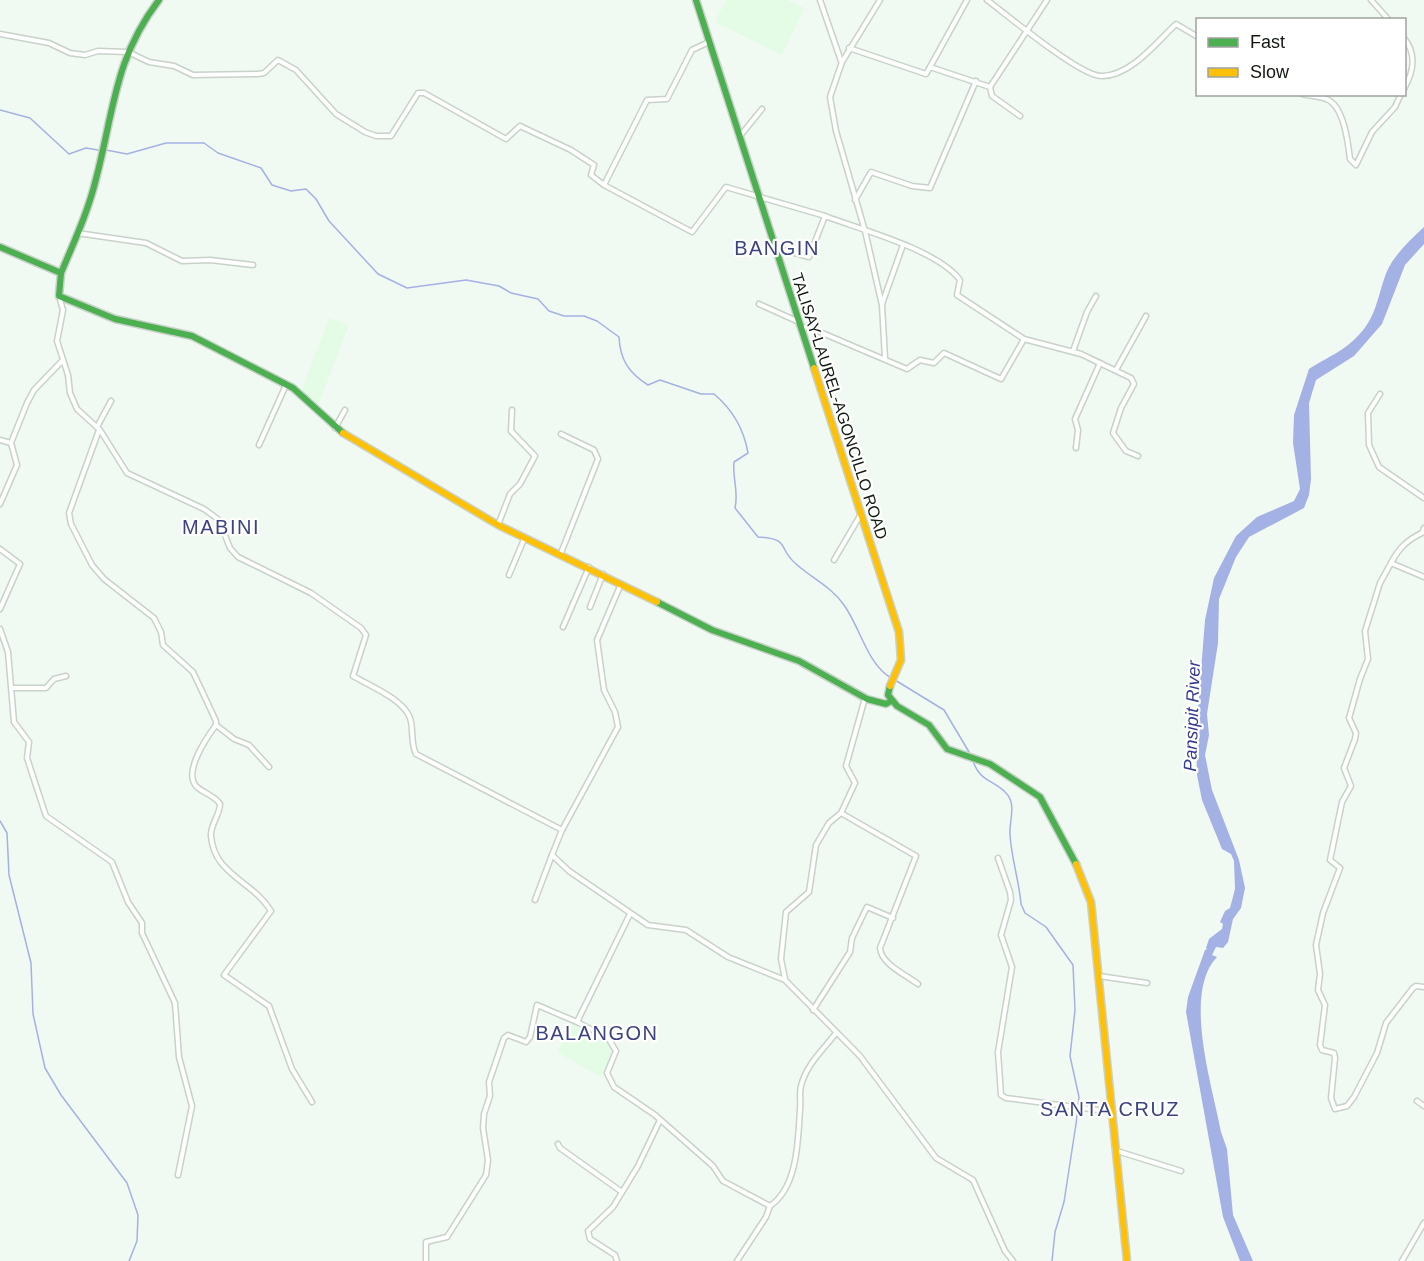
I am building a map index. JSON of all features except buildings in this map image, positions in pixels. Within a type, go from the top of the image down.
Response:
[{"type":"main road","points":[[159,0],[145,16],[114,86],[89,205],[61,273],[59,296],[115,319],[192,336],[286,384],[306,397],[314,410],[335,428],[498,525],[561,553],[712,630],[799,661],[865,698],[885,704],[891,701],[929,725],[947,749],[990,764],[1040,797],[1073,855],[1091,902],[1127,1261]]},
{"type":"main road","name":"TALISAY-LAUREL-AGONCILLO ROAD","points":[[696,0],[800,325],[822,386],[904,650],[903,661],[890,686],[888,695],[891,701]]},
{"type":"main road","points":[[0,247],[61,273]]},
{"type":"street","points":[[820,0],[842,62]]},
{"type":"street","points":[[880,0],[849,48],[830,97],[882,305],[885,358]]},
{"type":"street","points":[[849,48],[926,74],[967,0]]},
{"type":"street","points":[[987,0],[1056,52],[1092,74],[1102,76],[1124,69],[1176,24],[1196,36]]},
{"type":"street","points":[[1020,116],[992,96],[990,87],[1047,0]]},
{"type":"street","points":[[1371,0],[1387,18]]},
{"type":"street","points":[[0,34],[49,42],[70,53],[85,55],[98,51],[128,51],[149,62],[174,66],[193,75],[264,73],[278,60],[296,70],[336,114],[376,136],[391,136],[417,93],[424,93],[506,139],[520,126],[571,150],[594,165],[591,176],[604,185],[692,232],[726,186],[825,216],[933,257],[955,273],[960,280],[957,295],[1024,339],[1072,351],[1131,378],[1134,384],[1121,408],[1113,434],[1126,451],[1138,456]]},
{"type":"street","points":[[1406,40],[1412,48],[1413,73],[1406,85]]},
{"type":"street","points":[[604,185],[647,100],[666,99],[692,50],[709,42]]},
{"type":"street","points":[[930,67],[990,87]]},
{"type":"street","points":[[855,200],[871,172],[912,186],[930,188],[976,81]]},
{"type":"street","points":[[1312,96],[1328,99],[1335,107],[1347,132],[1350,159],[1356,165],[1372,132],[1395,107],[1400,96]]},
{"type":"street","points":[[740,136],[762,109]]},
{"type":"street","points":[[776,248],[810,258],[825,216]]},
{"type":"street","points":[[76,233],[146,243],[182,261],[210,260],[253,265]]},
{"type":"street","points":[[882,305],[903,245]]},
{"type":"street","points":[[59,296],[63,310],[57,341],[68,375],[70,393],[77,409],[98,428],[127,473],[204,509],[219,520],[230,548],[238,557],[311,593],[361,628],[366,635],[354,676],[400,705],[410,717],[411,745],[416,754],[562,830]]},
{"type":"street","points":[[1072,351],[1087,312],[1096,296]]},
{"type":"street","points":[[759,304],[800,325],[908,369],[920,360],[934,363],[944,353],[1002,379],[1024,339]]},
{"type":"street","points":[[1116,370],[1146,316]]},
{"type":"street","points":[[0,504],[17,465],[11,443],[34,390],[62,361]]},
{"type":"street","points":[[1076,447],[1078,430],[1075,419],[1100,363]]},
{"type":"street","points":[[259,445],[286,384]]},
{"type":"street","points":[[1380,394],[1368,413],[1369,445],[1379,467],[1424,498]]},
{"type":"street","points":[[111,401],[98,428],[69,513],[71,524],[99,574],[154,618],[161,632],[163,645],[193,672],[200,684],[207,706],[216,720],[216,725],[197,753],[194,780],[196,787],[215,798],[220,804],[210,834],[214,851],[220,865],[251,887],[271,910],[224,975],[269,1006],[292,1069],[312,1102]]},
{"type":"street","points":[[335,428],[345,410]]},
{"type":"street","points":[[498,525],[510,494],[520,484],[535,456],[511,431],[512,410]]},
{"type":"street","points":[[561,434],[594,450],[598,459],[561,553]]},
{"type":"street","points":[[0,440],[11,443]]},
{"type":"street","points":[[834,560],[861,514]]},
{"type":"street","points":[[1424,528],[1422,533],[1408,539],[1398,550],[1380,583],[1365,631],[1368,659],[1349,718],[1356,732],[1344,768],[1351,786],[1342,802],[1330,860],[1340,868],[1323,913],[1316,945],[1320,974],[1318,990],[1325,1005],[1320,1045],[1322,1050],[1334,1053],[1331,1098],[1335,1109],[1347,1106],[1354,1097],[1377,1053],[1386,1023],[1413,988],[1424,987]]},
{"type":"street","points":[[510,575],[526,537]]},
{"type":"street","points":[[0,549],[20,564],[0,609]]},
{"type":"street","points":[[1391,563],[1424,577]]},
{"type":"street","points":[[563,627],[589,567]]},
{"type":"street","points":[[590,607],[603,574]]},
{"type":"street","points":[[535,900],[562,830],[618,727],[615,712],[604,690],[597,640],[621,584]]},
{"type":"street","points":[[0,629],[9,652],[14,722],[29,742],[27,758],[46,816],[112,862],[129,902],[142,923],[142,933],[175,1003],[179,1057],[192,1106],[178,1175]]},
{"type":"street","points":[[12,688],[46,688],[54,679],[66,676]]},
{"type":"street","points":[[785,980],[781,959],[786,912],[809,892],[816,845],[829,823],[841,813],[855,783],[846,766],[865,698]]},
{"type":"street","points":[[216,725],[234,739],[249,745],[270,768]]},
{"type":"street","points":[[841,813],[916,856],[880,948],[886,961],[918,984]]},
{"type":"street","points":[[552,855],[569,871],[630,914],[658,928],[686,930],[728,957],[785,980],[860,1056],[936,1158],[973,1180],[1005,1251],[1014,1261]]},
{"type":"street","points":[[998,858],[1010,892],[1011,900],[1001,935],[1012,967],[998,1052],[1001,1095],[1006,1098],[1113,1112]]},
{"type":"street","points":[[813,1010],[850,952],[852,938],[867,907],[893,918]]},
{"type":"street","points":[[578,1022],[630,914]]},
{"type":"street","points":[[1099,976],[1147,983]]},
{"type":"street","points":[[426,1261],[426,1242],[447,1237],[455,1220],[486,1175],[488,1160],[483,1128],[484,1114],[490,1096],[489,1082],[504,1038],[511,1036],[526,1042],[530,1036],[537,1005],[578,1022],[608,1038],[615,1046],[616,1054],[607,1073],[614,1087],[660,1120],[713,1166],[723,1181],[770,1206]]},
{"type":"street","points":[[737,1261],[766,1217],[770,1206],[780,1200],[793,1172],[799,1131],[800,1091],[807,1068],[836,1033]]},
{"type":"street","points":[[1417,1101],[1424,1106]]},
{"type":"street","points":[[617,1261],[615,1255],[590,1239],[588,1231],[613,1207],[660,1120]]},
{"type":"street","points":[[558,1144],[560,1148],[622,1192]]},
{"type":"street","points":[[1117,1151],[1181,1171]]},
{"type":"street","points":[[1402,1261],[1424,1223]]},
{"type":"shaded area","points":[[726,0],[787,0],[805,8],[782,55],[715,22]]},
{"type":"shaded area","points":[[329,318],[349,325],[317,408],[302,389]]},
{"type":"shaded area","points":[[574,1022],[610,1043],[615,1051],[601,1077],[557,1052]]},
{"type":"water","points":[[1424,227],[1424,244],[1405,265],[1382,324],[1354,356],[1316,380],[1309,403],[1311,479],[1309,495],[1304,508],[1249,537],[1236,557],[1219,599],[1218,643],[1207,714],[1209,735],[1205,755],[1212,790],[1239,860],[1245,888],[1241,908],[1233,919],[1228,942],[1223,948],[1216,947],[1212,955],[1217,957],[1207,973],[1202,993],[1201,1017],[1207,1067],[1221,1132],[1227,1149],[1233,1215],[1253,1261],[1240,1261],[1223,1217],[1186,1012],[1188,997],[1209,939],[1222,929],[1223,924],[1220,922],[1225,911],[1230,908],[1235,889],[1234,861],[1231,854],[1222,849],[1202,800],[1197,775],[1196,734],[1205,620],[1214,578],[1236,536],[1257,517],[1294,501],[1300,489],[1293,443],[1294,415],[1309,369],[1344,348],[1364,329],[1372,315],[1391,263],[1404,246]]},
{"type":"waterway","points":[[0,110],[30,118],[69,154],[86,148],[98,150]]},
{"type":"waterway","points":[[106,150],[127,154],[166,143],[204,143],[218,153],[261,168],[272,185],[291,191],[306,189],[316,199],[329,221],[378,274],[407,288],[466,280],[499,286],[511,293],[538,299],[549,311],[564,316],[584,316],[597,321],[619,337],[621,353],[627,365],[648,385],[660,380],[701,394],[714,394],[736,421],[744,436],[748,453],[734,462],[735,508],[758,537],[779,542],[795,563],[839,599],[850,614],[870,655],[883,672],[891,678]]},
{"type":"waterway","points":[[895,680],[944,710],[969,752]]},
{"type":"waterway","points":[[973,761],[979,773],[1006,793],[1011,802],[1011,843],[1021,904],[1025,913],[1046,927],[1073,965],[1075,1010],[1070,1056],[1079,1097],[1064,1202],[1055,1232],[1052,1261]]},
{"type":"waterway","points":[[0,821],[7,833],[9,875],[31,963],[33,1014],[45,1068],[61,1095],[127,1183],[138,1215],[137,1241],[129,1261]]},
{"type":"traffic: fast","points":[[61,273],[93,191],[124,65],[144,22],[159,0]]},
{"type":"traffic: fast","points":[[696,0],[814,368]]},
{"type":"traffic: fast","points":[[0,247],[61,273],[59,296],[115,319],[192,336],[293,388],[343,433]]},
{"type":"traffic: fast","points":[[657,602],[712,630],[799,661],[867,699],[886,704],[891,701]]},
{"type":"traffic: fast","points":[[890,686],[888,695],[897,706],[929,725],[947,749],[990,764],[1040,797],[1076,864]]},
{"type":"traffic: slow","points":[[814,368],[899,632],[901,660],[890,686]]},
{"type":"traffic: slow","points":[[343,433],[498,525],[657,602]]},
{"type":"traffic: slow","points":[[1076,864],[1091,902],[1127,1261]]},
{"type":"district","name":"BANGIN","points":[[777,248]]},
{"type":"district","name":"MABINI","points":[[221,527]]},
{"type":"district","name":"BALANGON","points":[[597,1033]]},
{"type":"district","name":"SANTA CRUZ","points":[[1110,1109]]},
{"type":"water label","name":"Pansipit River","points":[[1192,716]]}]
